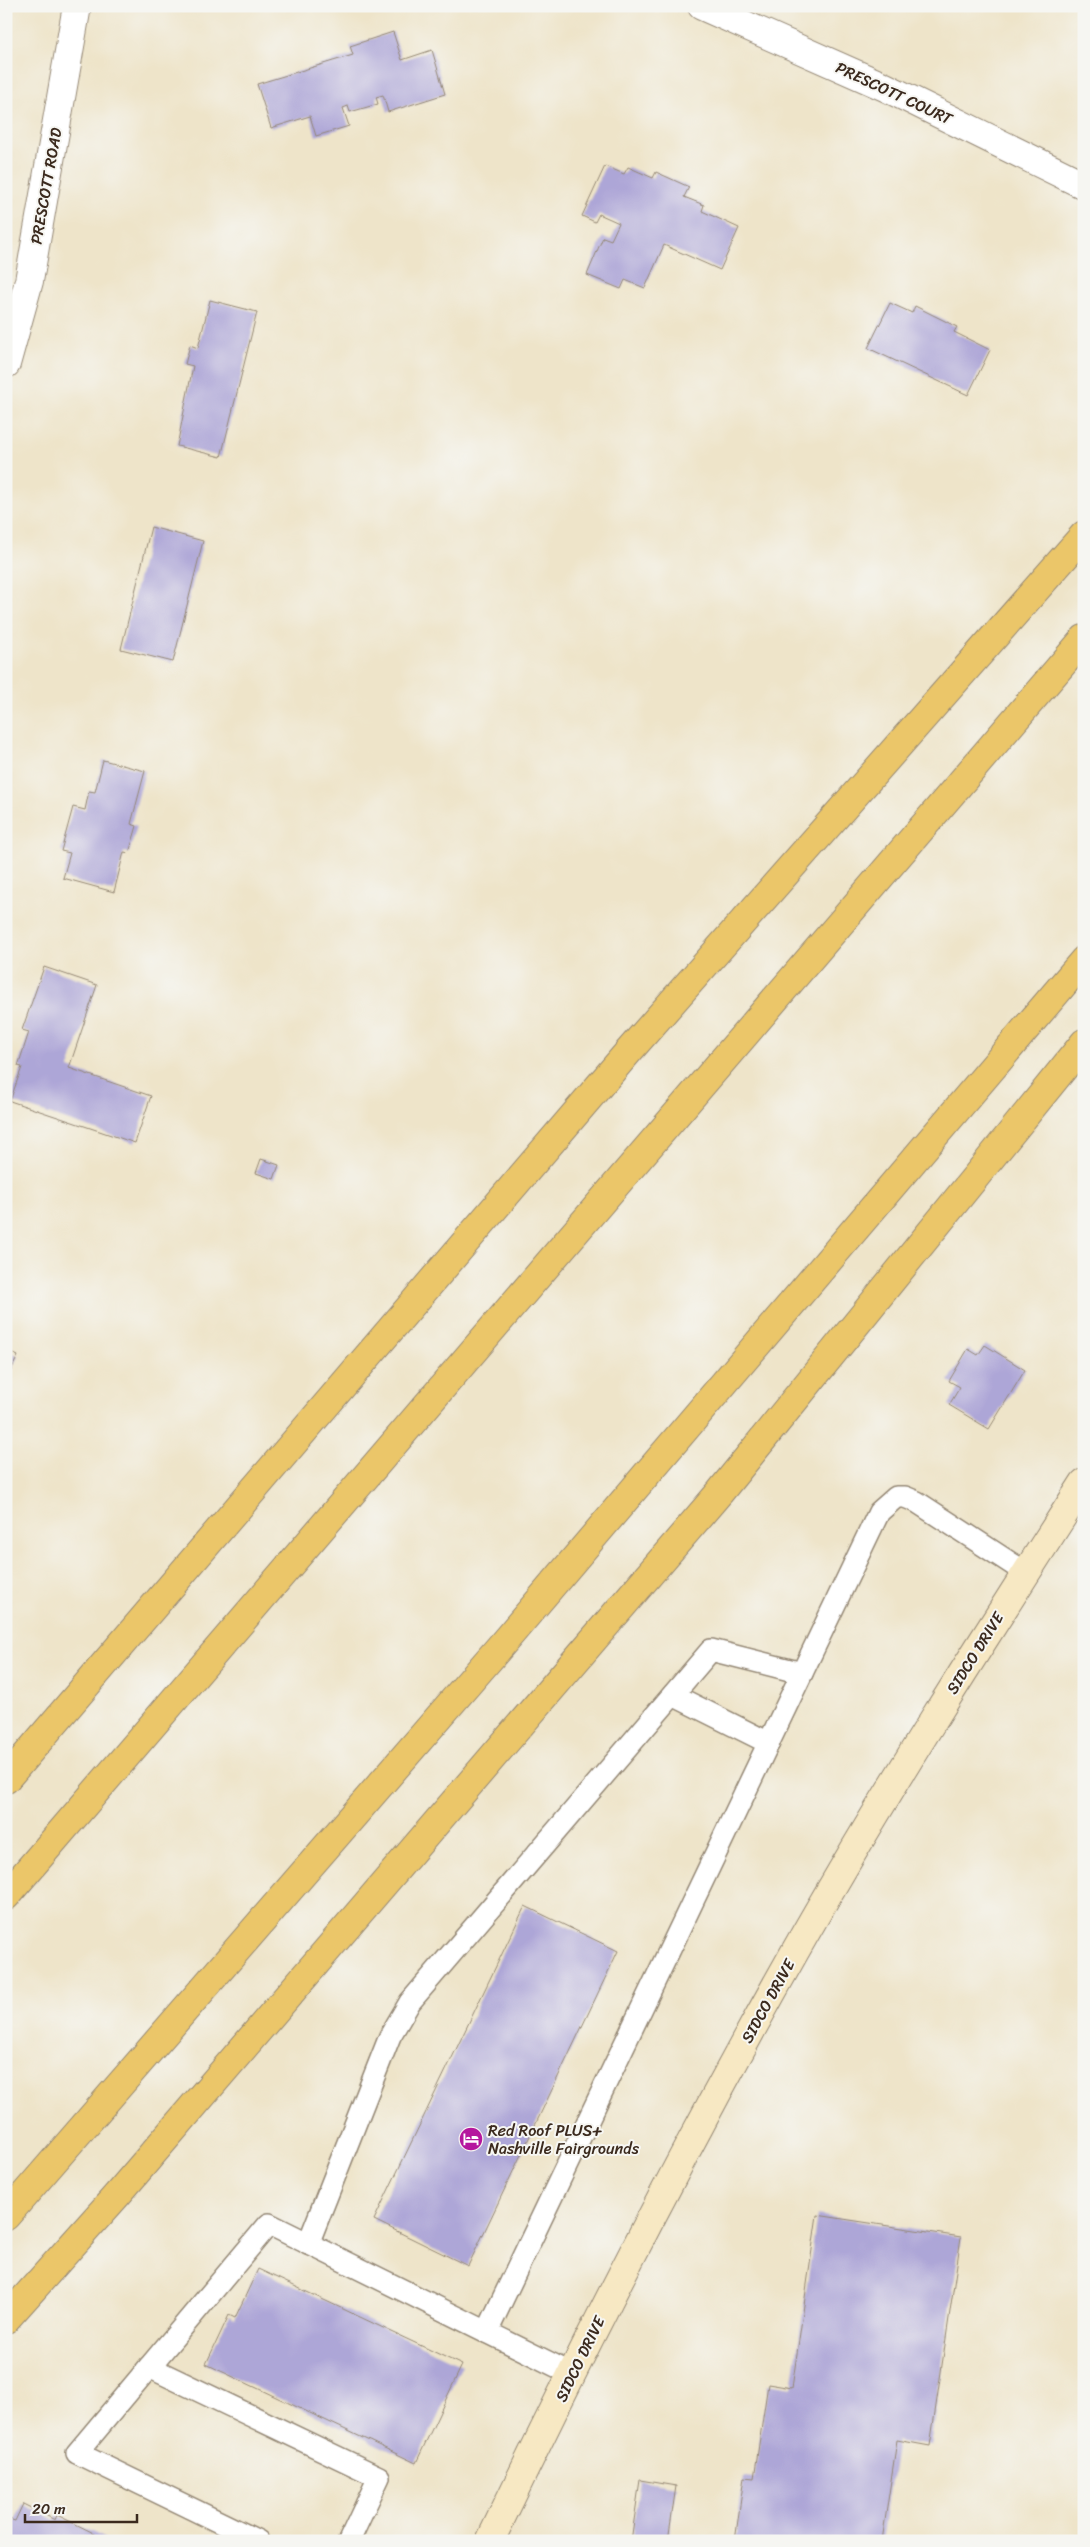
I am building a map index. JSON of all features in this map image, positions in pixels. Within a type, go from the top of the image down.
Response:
[{"type":"highway","points":[[6,1780],[629,1051],[1084,535]]},
{"type":"highway","points":[[6,1896],[1084,639]]},
{"type":"highway","points":[[6,2216],[498,1649],[1084,960]]},
{"type":"highway","points":[[6,2319],[117,2195],[720,1492],[1084,1043]]},
{"type":"main road","name":"SIDCO DRIVE","points":[[490,2541],[652,2215],[793,1954],[866,1830],[1084,1482]]},
{"type":"street","name":"PRESCOTT ROAD","points":[[6,364],[29,281],[78,6]]},
{"type":"street","name":"PRESCOTT COURT","points":[[702,6],[885,87],[1084,185]]},
{"type":"lane","points":[[487,2332],[875,1519],[887,1503],[896,1497],[917,1502],[1026,1573]]},
{"type":"lane","points":[[308,2244],[390,2036],[410,2002],[711,1650],[802,1673]]},
{"type":"lane","points":[[673,1695],[768,1743]]},
{"type":"lane","points":[[258,2541],[77,2453],[269,2224],[572,2374]]},
{"type":"lane","points":[[149,2367],[378,2477],[349,2541]]},
{"type":"building","points":[[393,32],[402,60],[432,50],[445,94],[388,112],[383,95],[376,97],[378,104],[350,112],[348,106],[343,108],[349,126],[316,136],[310,116],[271,128],[257,84],[353,55],[350,46]]},
{"type":"building","points":[[605,166],[624,174],[628,167],[653,178],[656,172],[689,187],[684,197],[704,205],[702,211],[739,228],[720,270],[664,245],[645,288],[625,280],[621,289],[587,275],[603,237],[611,240],[619,223],[599,214],[595,222],[582,216]]},
{"type":"building","points":[[210,300],[257,312],[221,457],[177,446],[193,366],[185,364],[190,345],[198,348]]},
{"type":"building","points":[[890,303],[912,313],[915,306],[957,327],[954,332],[990,350],[968,395],[868,348]]},
{"type":"building","points":[[151,527],[203,541],[173,662],[121,649]]},
{"type":"building","points":[[103,760],[145,771],[131,824],[137,826],[129,853],[124,852],[114,892],[63,878],[70,853],[61,851],[73,807],[85,810],[89,791],[95,792]]},
{"type":"building","points":[[44,967],[97,985],[69,1068],[151,1096],[135,1143],[10,1101],[22,1067],[18,1066],[29,1032],[22,1030]]},
{"type":"building","points":[[261,1159],[279,1165],[274,1179],[256,1173]]},
{"type":"building","points":[[985,1345],[1025,1370],[989,1429],[949,1405],[960,1387],[949,1381],[968,1349],[978,1355]]},
{"type":"building","points":[[6,1350],[18,1356],[6,1380]]},
{"type":"building","name":"Red Roof PLUS+ Nashville Fairgrounds","points":[[525,1906],[618,1951],[468,2266],[374,2220]]},
{"type":"building","points":[[817,2215],[961,2237],[930,2446],[897,2440],[882,2541],[735,2541],[744,2477],[754,2478],[768,2384],[792,2388]]},
{"type":"building","points":[[258,2269],[462,2365],[416,2463],[206,2364],[229,2315],[235,2318]]},
{"type":"building","points":[[640,2480],[676,2486],[668,2541],[631,2541]]},
{"type":"building","points":[[23,2504],[55,2520],[57,2515],[110,2541],[6,2541],[6,2518],[15,2521]]},
{"type":"place","name":"Red Roof PLUS+ Nashville Fairgrounds","points":[[471,2139]]}]
